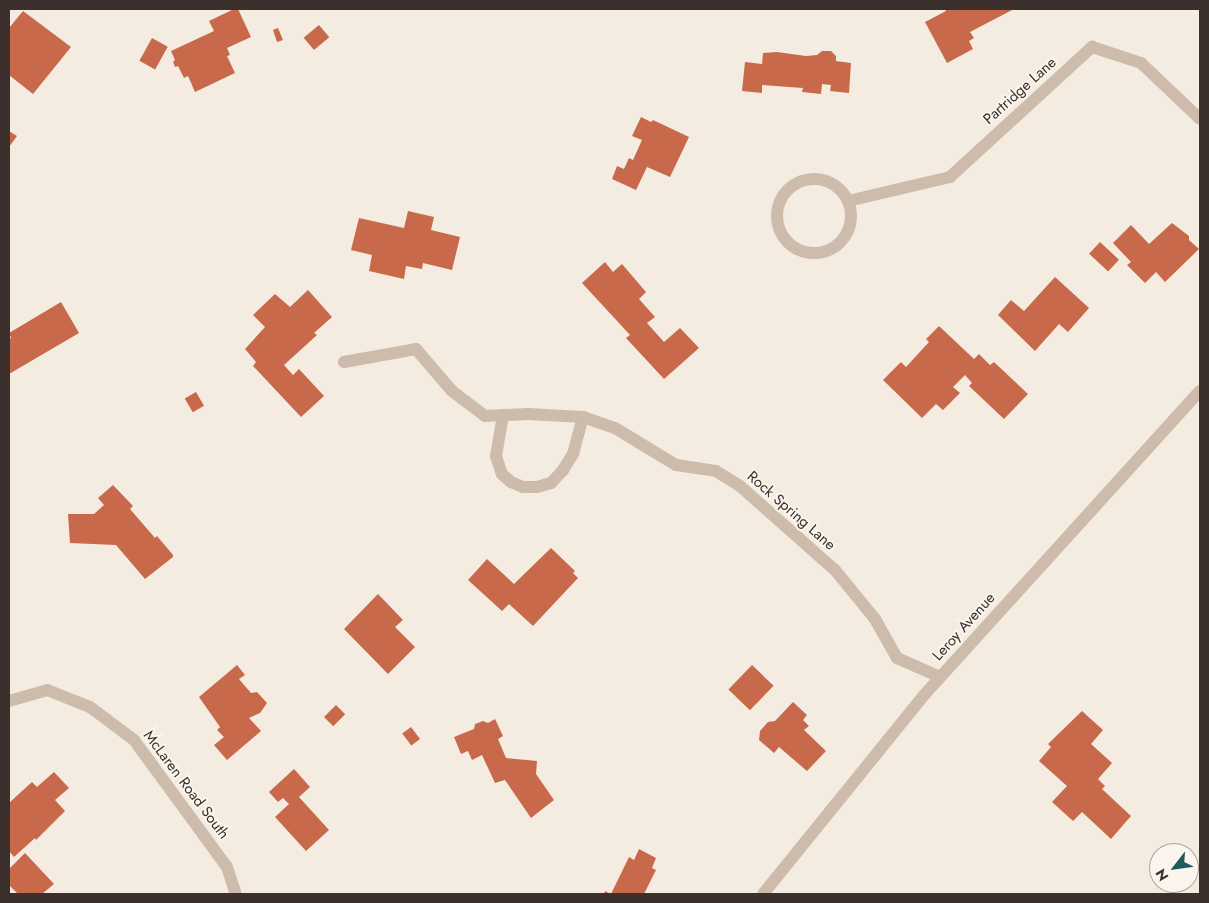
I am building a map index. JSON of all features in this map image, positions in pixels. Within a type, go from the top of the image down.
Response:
[{"type":"street","name":"Partridge Lane","points":[[848,202],[950,177],[1092,47],[1141,64],[1200,118]]},
{"type":"street","points":[[813,179],[828,182],[840,189],[848,202],[851,216],[848,230],[840,242],[829,250],[814,253],[800,251],[788,242],[780,231],[777,216],[780,202],[787,190],[800,182],[813,179]]},
{"type":"street","name":"Rock Spring Lane","points":[[344,362],[416,349],[452,391],[485,416],[528,414],[583,417],[615,428],[676,466],[716,471],[740,486],[835,570],[875,619],[897,658],[940,677]]},
{"type":"street","name":"Leroy Avenue","points":[[763,894],[940,677],[1200,391]]},
{"type":"street","points":[[503,415],[496,456],[502,474],[511,482],[523,487],[538,487],[551,483],[563,470],[572,454],[583,417]]},
{"type":"street","name":"McLaren Road South","points":[[9,701],[47,690],[90,707],[134,740],[227,867],[236,894]]},
{"type":"building","points":[[234,9],[238,9],[251,37],[227,48],[230,55],[227,56],[235,73],[195,92],[188,76],[184,78],[178,66],[175,67],[173,62],[175,60],[171,51],[214,31],[209,21]]},
{"type":"building","points":[[945,9],[1014,9],[970,32],[974,38],[969,41],[973,49],[947,63],[925,22],[946,11]]},
{"type":"building","points":[[23,11],[71,47],[33,94],[9,75],[9,28]]},
{"type":"building","points":[[319,25],[329,37],[314,50],[304,38]]},
{"type":"building","points":[[278,28],[283,40],[277,42],[273,30]]},
{"type":"building","points":[[152,38],[168,47],[155,69],[139,61]]},
{"type":"building","points":[[822,51],[831,51],[836,56],[836,61],[851,63],[849,93],[830,91],[831,85],[822,84],[821,94],[802,92],[803,88],[762,85],[762,93],[742,91],[745,62],[762,64],[763,53],[777,52],[806,56],[817,55]]},
{"type":"building","points":[[641,117],[651,122],[653,120],[689,137],[670,177],[647,167],[636,190],[612,179],[617,166],[624,169],[629,158],[633,160],[642,140],[632,136]]},
{"type":"building","points":[[9,131],[17,136],[9,147]]},
{"type":"building","points":[[408,211],[434,217],[431,230],[460,237],[452,270],[423,263],[422,269],[406,266],[404,279],[369,271],[372,255],[351,250],[359,218],[404,228]]},
{"type":"building","points":[[1172,223],[1189,236],[1189,240],[1199,249],[1165,282],[1156,272],[1145,283],[1127,265],[1131,262],[1113,243],[1131,225],[1149,244]]},
{"type":"building","points":[[1100,242],[1119,260],[1108,271],[1089,254]]},
{"type":"building","points":[[605,262],[613,272],[622,264],[646,292],[639,299],[655,317],[647,323],[664,342],[680,328],[699,348],[664,379],[626,338],[630,335],[582,283]]},
{"type":"building","points":[[1055,277],[1089,308],[1068,332],[1059,324],[1035,351],[998,315],[1011,300],[1024,311]]},
{"type":"building","points":[[308,290],[332,317],[314,333],[317,335],[284,365],[293,375],[299,369],[324,396],[301,417],[253,366],[256,362],[245,349],[265,327],[253,315],[275,294],[290,307]]},
{"type":"building","points":[[61,302],[79,333],[9,374],[9,340],[11,338],[9,333]]},
{"type":"building","points":[[939,326],[974,359],[979,354],[990,365],[994,362],[1028,394],[1004,419],[969,386],[972,383],[965,375],[953,387],[960,393],[943,410],[936,404],[922,418],[883,380],[901,362],[906,367],[929,342],[926,339]]},
{"type":"building","points":[[196,392],[204,406],[193,412],[185,398]]},
{"type":"building","points":[[113,485],[133,506],[130,509],[155,538],[157,536],[173,555],[173,557],[145,579],[116,545],[70,543],[68,514],[94,514],[104,505],[98,498]]},
{"type":"building","points":[[551,548],[575,571],[573,573],[578,578],[533,626],[509,604],[502,611],[468,580],[487,559],[514,584]]},
{"type":"building","points":[[378,594],[403,620],[395,627],[415,647],[388,674],[344,629]]},
{"type":"building","points":[[237,665],[245,675],[239,679],[251,693],[257,692],[267,703],[260,713],[249,718],[261,731],[227,760],[214,745],[224,737],[217,730],[220,727],[199,697]]},
{"type":"building","points":[[752,665],[774,686],[750,710],[728,689]]},
{"type":"building","points":[[793,702],[807,715],[803,720],[809,726],[804,730],[826,751],[807,771],[779,747],[774,753],[759,740],[760,731],[768,722],[775,721]]},
{"type":"building","points":[[336,705],[345,714],[333,726],[324,717]]},
{"type":"building","points":[[1082,711],[1103,730],[1091,744],[1112,763],[1098,779],[1105,786],[1102,789],[1131,816],[1111,839],[1082,812],[1073,821],[1052,802],[1067,786],[1039,761],[1051,747],[1048,744]]},
{"type":"building","points":[[495,719],[503,736],[498,739],[506,758],[537,761],[536,774],[554,800],[531,818],[505,780],[495,783],[482,755],[472,760],[468,751],[461,754],[454,737],[474,729],[475,724],[483,721],[488,723]]},
{"type":"building","points":[[411,727],[420,739],[411,746],[402,734]]},
{"type":"building","points":[[294,769],[310,787],[299,797],[329,830],[306,851],[275,817],[289,804],[283,798],[278,802],[269,792]]},
{"type":"building","points":[[54,772],[69,788],[55,800],[65,811],[36,840],[35,838],[14,857],[9,851],[9,803],[32,782],[37,787]]},
{"type":"building","points":[[639,849],[656,858],[652,868],[656,870],[644,894],[611,894],[629,857],[634,860]]},
{"type":"building","points":[[25,853],[54,884],[42,894],[18,894],[9,885],[9,869]]}]
